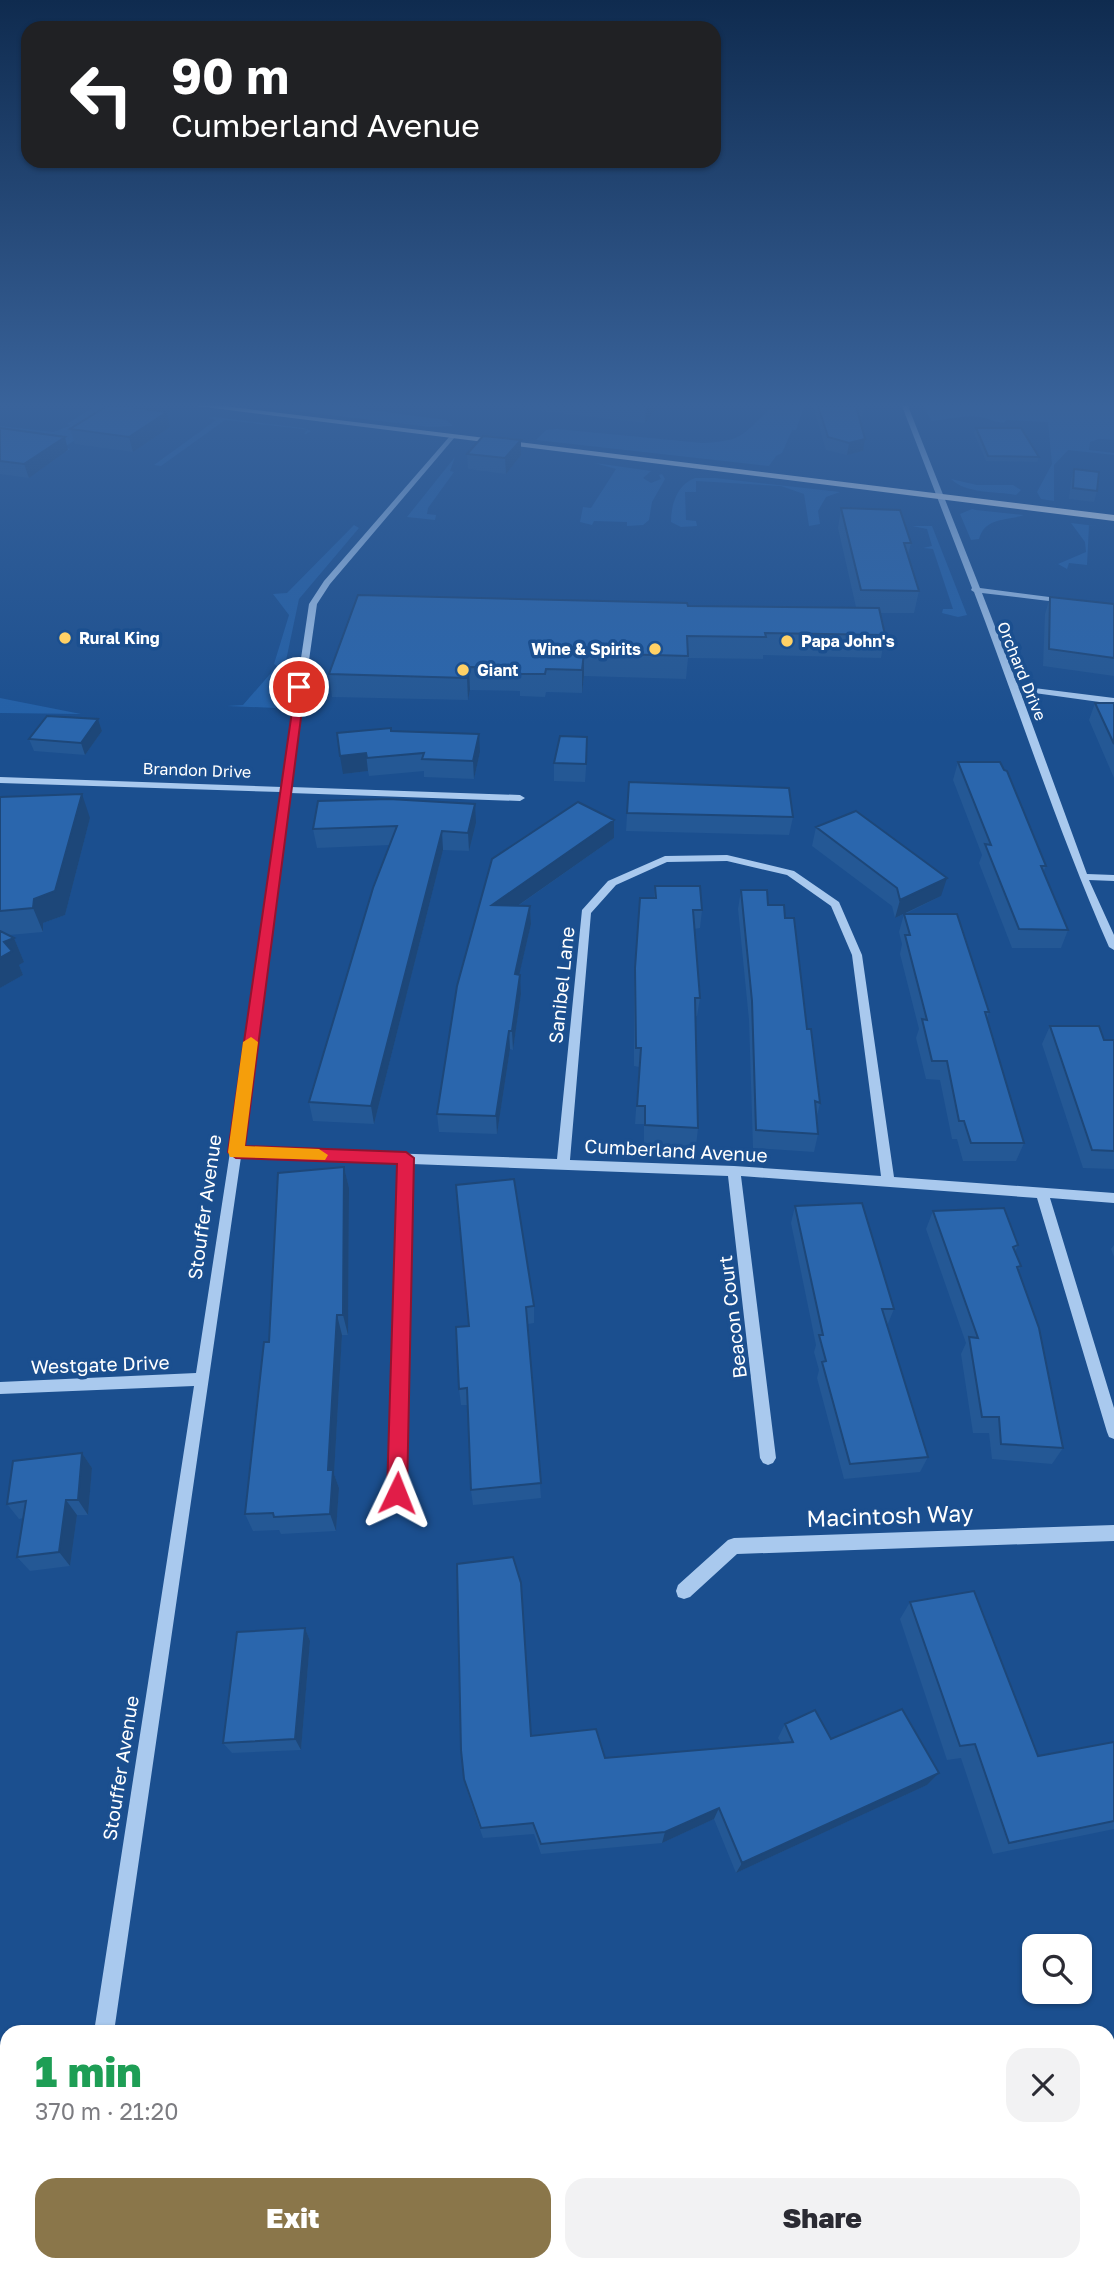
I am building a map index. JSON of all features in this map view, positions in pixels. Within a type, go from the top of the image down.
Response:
[{"type":"main road","points":[[1072,512],[1114,517]]},
{"type":"street","name":"Stouffer Avenue","points":[[105,2025],[236,1152],[313,604],[327,583],[388,512]]},
{"type":"street","name":"Orchard Drive","points":[[946,512],[1015,688],[1083,877],[1114,947]]},
{"type":"street","points":[[975,590],[1076,602]]},
{"type":"street","points":[[1015,688],[1114,701]]},
{"type":"street","name":"Brandon Drive","points":[[0,779],[520,798]]},
{"type":"street","name":"Sanibel Lane","points":[[563,1163],[586,912],[612,883],[665,859],[727,858],[790,873],[835,904],[857,955],[888,1183]]},
{"type":"street","points":[[1083,877],[1114,878]]},
{"type":"street","name":"Cumberland Avenue","points":[[236,1152],[734,1171],[1114,1198]]},
{"type":"street","points":[[397,1493],[406,1158]]},
{"type":"street","name":"Beacon Court","points":[[734,1171],[768,1458]]},
{"type":"street","points":[[1042,1194],[1114,1432]]},
{"type":"street","name":"Westgate Drive","points":[[0,1388],[201,1379]]},
{"type":"street","name":"Macintosh Way","points":[[684,1591],[734,1546],[1114,1533]]},
{"type":"shaded area","points":[[411,512],[436,515],[435,520],[407,517]]},
{"type":"shaded area","points":[[582,512],[650,512],[649,520],[643,525],[627,526],[627,522],[594,521],[592,525],[580,522]]},
{"type":"shaded area","points":[[672,512],[686,512],[686,520],[696,521],[697,526],[681,527],[671,522]]},
{"type":"shaded area","points":[[807,512],[818,512],[820,524],[809,526]]},
{"type":"shaded area","points":[[995,512],[1024,515],[991,523],[979,539],[971,540],[960,514]]},
{"type":"shaded area","points":[[1071,523],[1089,525],[1087,565],[1069,563],[1067,569],[1058,564],[1086,552],[1085,542]]},
{"type":"shaded area","points":[[354,525],[359,528],[299,599],[276,708],[227,706],[243,705],[277,666],[274,664],[289,615],[273,594],[287,593]]},
{"type":"shaded area","points":[[912,526],[932,526],[967,615],[958,617],[942,613],[943,609],[953,609],[933,549],[923,548],[932,546],[927,529]]},
{"type":"shaded area","points":[[0,698],[81,714],[0,713]]},
{"type":"building","points":[[842,512],[901,512],[911,543],[904,543],[919,591],[861,590]]},
{"type":"building","points":[[358,595],[687,603],[688,606],[879,608],[885,635],[765,633],[766,637],[687,636],[688,656],[584,653],[582,670],[546,669],[545,674],[519,674],[520,668],[469,667],[467,678],[329,674]]},
{"type":"building","points":[[1050,597],[1114,604],[1114,658],[1049,649]]},
{"type":"building","points":[[1095,703],[1114,703],[1114,744]]},
{"type":"building","points":[[47,716],[98,719],[81,743],[29,739]]},
{"type":"building","points":[[391,728],[391,731],[479,734],[473,761],[422,759],[424,753],[367,758],[366,753],[340,756],[337,733]]},
{"type":"building","points":[[560,736],[587,737],[586,764],[554,763]]},
{"type":"building","points":[[958,762],[1000,762],[1007,771],[1046,866],[1041,866],[1068,930],[1019,929],[985,844],[991,845]]},
{"type":"building","points":[[629,782],[789,788],[793,817],[627,813]]},
{"type":"building","points":[[82,794],[55,891],[34,899],[33,908],[0,911],[0,797]]},
{"type":"building","points":[[389,799],[475,804],[468,833],[442,831],[371,1106],[309,1102],[373,888],[397,826],[313,829],[318,801]]},
{"type":"building","points":[[578,802],[614,820],[492,905],[530,906],[515,974],[520,975],[496,1116],[437,1114],[457,986],[492,859]]},
{"type":"building","points":[[856,811],[947,878],[900,900],[897,888],[816,827]]},
{"type":"building","points":[[655,886],[700,886],[702,910],[693,910],[700,998],[695,998],[698,1128],[645,1125],[645,1106],[637,1106],[641,1048],[636,1048],[635,968],[640,898],[656,898]]},
{"type":"building","points":[[741,890],[767,890],[768,905],[784,905],[785,918],[794,918],[807,1029],[811,1029],[820,1103],[815,1101],[818,1134],[756,1130],[752,1001]]},
{"type":"building","points":[[904,914],[957,914],[989,1012],[985,1012],[1024,1143],[971,1143],[964,1121],[959,1121],[947,1061],[932,1061],[922,1019],[927,1020],[905,935],[910,935]]},
{"type":"building","points":[[0,931],[14,938],[4,942],[12,951],[0,958]]},
{"type":"building","points":[[1050,1026],[1099,1026],[1104,1040],[1114,1040],[1114,1151],[1092,1150]]},
{"type":"building","points":[[344,1167],[343,1315],[337,1315],[328,1470],[333,1470],[330,1514],[274,1517],[273,1513],[245,1514],[264,1342],[269,1342],[278,1173]]},
{"type":"building","points":[[514,1179],[534,1306],[526,1307],[541,1483],[471,1490],[467,1388],[459,1389],[456,1327],[469,1326],[456,1185]]},
{"type":"building","points":[[862,1203],[894,1309],[882,1309],[928,1457],[850,1464],[822,1362],[826,1361],[819,1335],[823,1335],[795,1206]]},
{"type":"building","points":[[1004,1208],[1018,1245],[1013,1247],[1021,1266],[1017,1267],[1039,1328],[1063,1448],[1001,1444],[999,1417],[982,1417],[969,1337],[978,1338],[933,1211]]},
{"type":"building","points":[[82,1453],[78,1500],[66,1500],[59,1552],[17,1557],[26,1501],[7,1504],[13,1461]]},
{"type":"building","points":[[513,1557],[521,1583],[531,1736],[596,1729],[605,1758],[793,1742],[785,1724],[815,1710],[831,1739],[902,1709],[939,1773],[742,1863],[719,1808],[665,1832],[541,1844],[533,1823],[481,1828],[464,1779],[461,1750],[457,1564]]},
{"type":"building","points":[[974,1591],[1038,1756],[1114,1742],[1114,1821],[1009,1843],[975,1744],[960,1746],[910,1602]]},
{"type":"building","points":[[305,1628],[295,1739],[223,1743],[237,1632]]},
{"type":"slow traffic","points":[[251,1042],[236,1152],[319,1155]]},
{"type":"place","name":"Rural King","points":[[65,638]]},
{"type":"place","name":"Papa John's","points":[[787,641]]},
{"type":"place","name":"Wine & Spirits","points":[[655,649]]},
{"type":"place","name":"Giant","points":[[463,670]]},
{"type":"route","points":[[299,687],[236,1152],[406,1158],[397,1493]]}]
